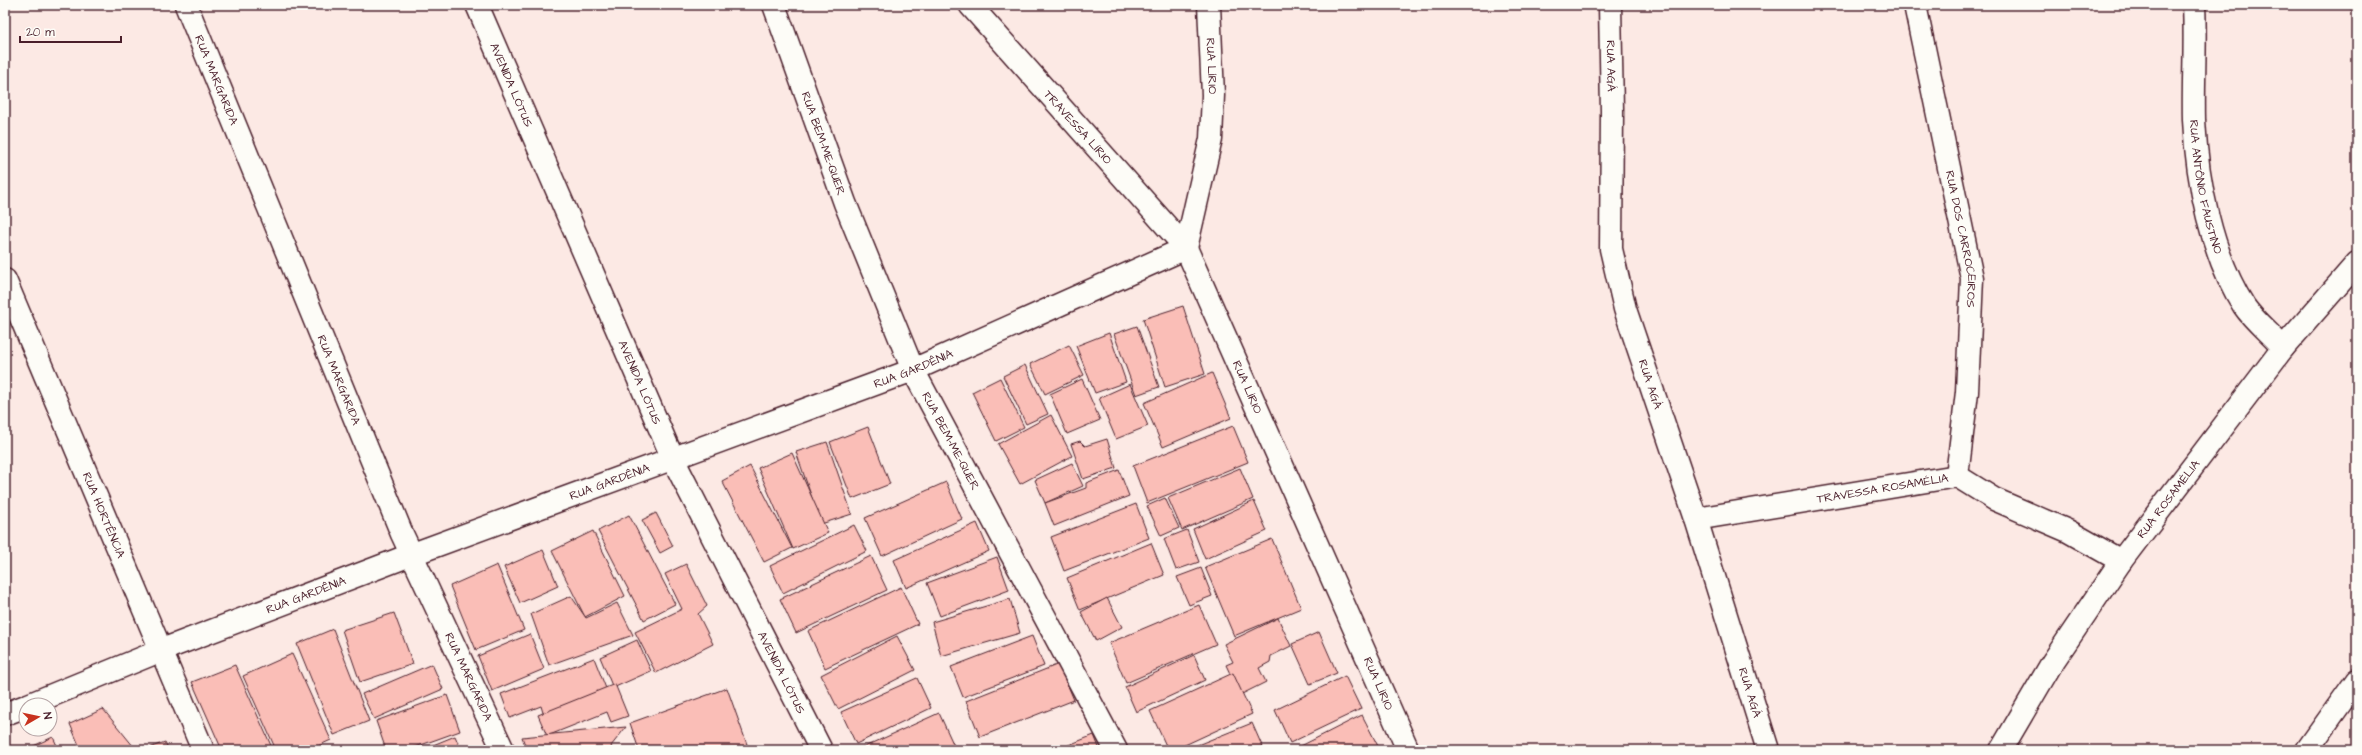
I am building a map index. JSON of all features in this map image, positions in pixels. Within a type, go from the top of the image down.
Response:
[{"type":"street","name":"RUA MARGARIDA","points":[[186,5],[402,534],[413,554],[503,750]]},
{"type":"street","name":"AVENIDA LÓTUS","points":[[477,5],[673,459],[821,750]]},
{"type":"street","name":"RUA BEM-ME-QUER","points":[[774,5],[845,202],[913,370],[1116,750]]},
{"type":"street","name":"TRAVESSA LÍRIO","points":[[970,5],[1186,248]]},
{"type":"street","name":"RUA LÍRIO","points":[[1209,5],[1212,95],[1211,138],[1186,248],[1408,750]]},
{"type":"street","name":"RUA AGÁ","points":[[1610,5],[1612,111],[1611,249],[1625,309],[1696,519],[1768,750]]},
{"type":"street","name":"RUA DOS CARROCEIROS","points":[[1915,5],[1972,278],[1972,320],[1967,392],[1957,476]]},
{"type":"street","name":"RUA ANTÔNIO FAUSTINO","points":[[2194,5],[2194,121],[2200,175],[2212,234],[2227,274],[2244,307],[2283,348]]},
{"type":"street","name":"RUA GARDÊNIA","points":[[47,697],[162,650],[413,554],[913,370],[1186,248]]},
{"type":"street","name":"RUA ROSAMÉLIA","points":[[2001,750],[2052,663],[2121,561],[2283,348],[2357,263]]},
{"type":"street","name":"RUA HORTÊNCIA","points":[[5,280],[203,750]]},
{"type":"street","name":"TRAVESSA ROSAMÉLIA","points":[[1696,519],[1957,476],[1994,499],[2068,531],[2121,561]]},
{"type":"street","points":[[2307,750],[2357,680]]},
{"type":"street","name":"RUA GARDÊNIA","points":[[5,714],[18,709]]},
{"type":"building","points":[[1183,306],[1205,374],[1165,387],[1143,319]]},
{"type":"building","points":[[1137,326],[1159,387],[1136,395],[1114,334]]},
{"type":"building","points":[[1109,333],[1126,382],[1095,393],[1076,346]]},
{"type":"building","points":[[1069,345],[1084,375],[1045,394],[1030,364]]},
{"type":"building","points":[[1025,365],[1048,414],[1026,424],[1003,376]]},
{"type":"building","points":[[1212,373],[1231,418],[1163,447],[1144,403]]},
{"type":"building","points":[[1000,378],[1024,427],[996,441],[972,392]]},
{"type":"building","points":[[1082,379],[1100,420],[1067,434],[1050,394]]},
{"type":"building","points":[[1130,384],[1148,426],[1116,439],[1099,398]]},
{"type":"building","points":[[1051,415],[1072,456],[1020,484],[998,444]]},
{"type":"building","points":[[1233,426],[1248,462],[1147,503],[1133,466]]},
{"type":"building","points":[[868,427],[890,484],[852,499],[830,442]]},
{"type":"building","points":[[1107,439],[1116,468],[1083,479],[1071,444],[1080,441],[1085,446]]},
{"type":"building","points":[[827,442],[852,514],[821,524],[796,452]]},
{"type":"building","points":[[792,453],[828,533],[793,549],[758,468]]},
{"type":"building","points":[[1072,463],[1083,486],[1045,503],[1035,480]]},
{"type":"building","points":[[750,466],[792,548],[764,562],[722,481]]},
{"type":"building","points":[[1240,468],[1253,499],[1182,530],[1168,498]]},
{"type":"building","points":[[1119,470],[1129,496],[1054,526],[1045,503],[1086,488],[1086,483]]},
{"type":"building","points":[[946,482],[962,519],[882,556],[865,518]]},
{"type":"building","points":[[1165,498],[1179,528],[1161,536],[1147,506]]},
{"type":"building","points":[[1254,501],[1267,531],[1205,559],[1193,529]]},
{"type":"building","points":[[1136,504],[1149,538],[1064,571],[1051,537]]},
{"type":"building","points":[[656,513],[673,546],[660,553],[642,520]]},
{"type":"building","points":[[629,515],[675,604],[644,620],[598,531]]},
{"type":"building","points":[[977,523],[989,551],[906,588],[894,560]]},
{"type":"building","points":[[854,525],[867,551],[783,593],[770,566]]},
{"type":"building","points":[[1187,530],[1199,562],[1176,570],[1164,539]]},
{"type":"building","points":[[593,531],[625,596],[585,617],[552,551]]},
{"type":"building","points":[[1272,539],[1301,608],[1234,636],[1205,567]]},
{"type":"building","points":[[1151,543],[1164,575],[1080,610],[1067,578]]},
{"type":"building","points":[[543,550],[558,586],[520,603],[504,567]]},
{"type":"building","points":[[871,556],[887,590],[796,633],[780,599]]},
{"type":"building","points":[[997,557],[1009,590],[940,616],[927,583]]},
{"type":"building","points":[[686,564],[707,606],[698,614],[713,644],[656,673],[635,632],[682,609],[665,574]]},
{"type":"building","points":[[497,565],[524,630],[476,650],[450,586]]},
{"type":"building","points":[[1201,568],[1212,596],[1189,605],[1177,577]]},
{"type":"building","points":[[901,587],[918,624],[825,668],[808,631]]},
{"type":"building","points":[[571,596],[586,618],[617,603],[633,635],[549,665],[531,614]]},
{"type":"building","points":[[1107,598],[1122,627],[1096,641],[1081,612]]},
{"type":"building","points":[[1010,599],[1020,633],[941,656],[932,622]]},
{"type":"building","points":[[1199,605],[1216,644],[1126,683],[1109,643]]},
{"type":"building","points":[[394,613],[413,664],[360,682],[342,630]]},
{"type":"building","points":[[1278,618],[1291,646],[1271,656],[1270,662],[1259,668],[1266,682],[1240,695],[1226,665],[1233,662],[1224,644]]},
{"type":"building","points":[[333,629],[369,721],[334,735],[297,644]]},
{"type":"building","points":[[1319,632],[1337,673],[1310,684],[1292,644]]},
{"type":"building","points":[[530,634],[544,669],[492,691],[478,656]]},
{"type":"building","points":[[897,636],[915,670],[838,709],[821,675]]},
{"type":"building","points":[[1032,636],[1044,666],[963,697],[951,667]]},
{"type":"building","points":[[637,640],[651,671],[613,688],[600,657]]},
{"type":"building","points":[[292,654],[331,740],[309,750],[276,750],[243,676]]},
{"type":"building","points":[[1194,655],[1205,680],[1136,712],[1125,687]]},
{"type":"building","points":[[594,658],[607,691],[544,716],[541,706],[510,718],[501,694]]},
{"type":"building","points":[[432,664],[443,689],[374,719],[362,694]]},
{"type":"building","points":[[1059,664],[1074,700],[980,737],[966,701]]},
{"type":"building","points":[[235,665],[273,750],[222,750],[192,682]]},
{"type":"building","points":[[1233,673],[1252,714],[1174,750],[1168,750],[1150,711]]},
{"type":"building","points":[[1345,676],[1361,709],[1290,743],[1275,710]]},
{"type":"building","points":[[917,678],[931,708],[856,744],[841,712]]},
{"type":"building","points":[[615,684],[628,716],[611,722],[607,712],[547,736],[538,715]]},
{"type":"building","points":[[727,688],[749,750],[639,750],[630,723]]},
{"type":"building","points":[[447,695],[460,731],[407,750],[386,750],[376,721]]},
{"type":"building","points":[[103,709],[134,747],[127,750],[81,750],[70,724]]},
{"type":"building","points":[[939,713],[955,748],[950,750],[863,750],[862,748]]},
{"type":"building","points":[[1362,715],[1380,750],[1293,750]]},
{"type":"building","points":[[1252,723],[1263,748],[1258,750],[1185,750]]},
{"type":"building","points":[[626,727],[611,746],[613,750],[527,750],[522,737]]},
{"type":"building","points":[[1094,735],[1100,750],[1056,750]]},
{"type":"building","points":[[455,736],[461,750],[421,750]]},
{"type":"building","points":[[53,737],[59,750],[30,750],[29,748]]},
{"type":"building","points":[[165,742],[169,750],[144,750]]}]
